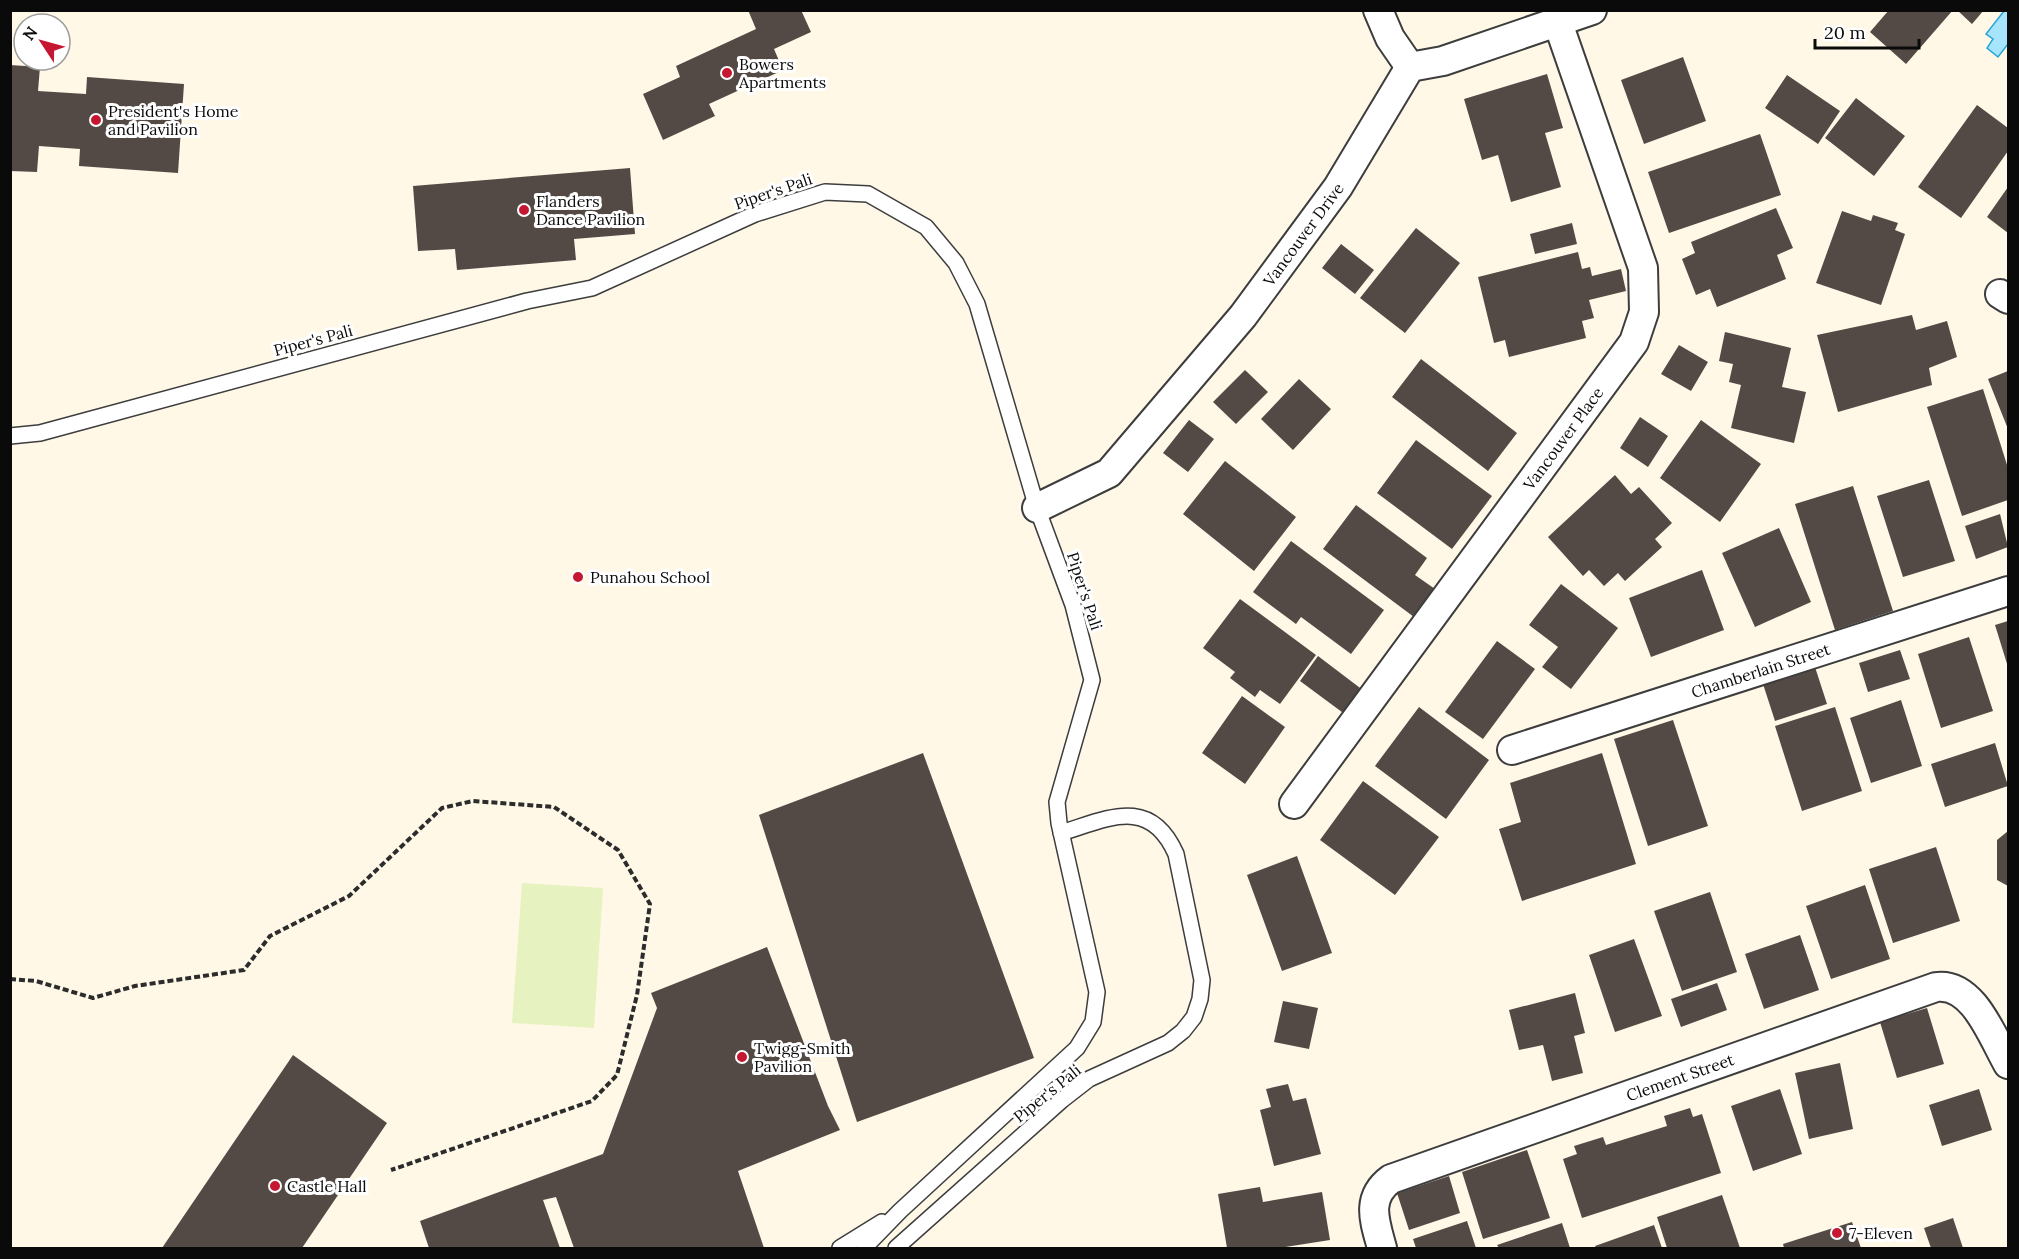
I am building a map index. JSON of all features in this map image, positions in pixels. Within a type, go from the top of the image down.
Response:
[{"type":"street","points":[[1378,10],[1390,38],[1410,67],[1443,61],[1592,10]]},
{"type":"street","name":"Vancouver Place","points":[[1294,804],[1634,342],[1644,312],[1643,268],[1558,23]]},
{"type":"street","name":"Vancouver Drive","points":[[1037,508],[1109,473],[1235,325],[1338,187],[1410,67]]},
{"type":"street","name":"Chamberlain Street","points":[[1512,750],[2008,591]]},
{"type":"street","name":"Clement Street","points":[[1383,1248],[1373,1204],[1379,1190],[1391,1179],[1936,987],[1951,987],[1965,994],[2008,1064]]},
{"type":"lane","name":"Piper's Pali","points":[[10,436],[40,433],[526,301],[592,288],[755,214],[825,192],[868,194],[926,227],[956,263],[977,304],[1037,508],[1073,605],[1092,680],[1057,802],[1061,833],[1096,992],[1093,1022],[1077,1048],[900,1211],[864,1248]]},
{"type":"lane","name":"Piper's Pali","points":[[896,1248],[1062,1100],[1089,1079],[1176,1038],[1189,1025],[1198,1008],[1202,980],[1176,854],[1168,839],[1149,822],[1125,814],[1061,833]]},
{"type":"lane","points":[[840,1248],[900,1211]]},
{"type":"path","points":[[10,979],[36,981],[93,998],[135,986],[244,970],[270,936],[349,896],[442,808],[472,801],[554,807],[618,850],[650,904],[637,995],[617,1075],[592,1101],[391,1170]]},
{"type":"green space","points":[[522,883],[603,888],[594,1028],[512,1023]]},
{"type":"water","points":[[2004,11],[2008,11],[2008,44],[1998,57],[1987,48],[1993,39],[1986,34]]},
{"type":"building","name":"Bowers Apartments","points":[[748,10],[801,10],[811,32],[774,49],[783,70],[709,104],[715,116],[663,140],[643,94],[680,77],[676,66],[756,29]]},
{"type":"building","points":[[1889,10],[1953,10],[1906,64],[1870,32]]},
{"type":"building","points":[[1957,10],[1984,10],[1972,24]]},
{"type":"building","points":[[1683,57],[1706,121],[1644,144],[1621,80]]},
{"type":"building","name":"President's Home and Pavilion","points":[[10,65],[12,65],[12,72],[40,72],[38,91],[86,94],[87,77],[184,84],[178,173],[79,166],[80,149],[39,146],[37,172],[10,171]]},
{"type":"building","points":[[1547,74],[1563,128],[1545,133],[1561,187],[1511,202],[1498,155],[1482,160],[1464,99]]},
{"type":"building","points":[[1787,75],[1840,111],[1818,144],[1765,108]]},
{"type":"building","points":[[1856,98],[1905,136],[1874,176],[1825,138]]},
{"type":"building","points":[[1977,105],[2008,128],[2008,151],[1961,218],[1918,187]]},
{"type":"building","points":[[1760,134],[1781,195],[1669,233],[1648,172]]},
{"type":"building","name":"Flanders Dance Pavilion","points":[[630,168],[635,234],[574,239],[576,260],[457,270],[455,249],[418,251],[413,186]]},
{"type":"building","points":[[2008,187],[2008,233],[1987,217]]},
{"type":"building","points":[[1776,208],[1793,248],[1777,255],[1786,279],[1717,307],[1710,289],[1696,295],[1682,259],[1695,253],[1691,242]]},
{"type":"building","points":[[1842,211],[1871,221],[1873,215],[1898,223],[1895,230],[1905,234],[1881,305],[1816,283]]},
{"type":"building","points":[[1572,223],[1577,244],[1535,254],[1530,234]]},
{"type":"building","points":[[1416,228],[1460,263],[1405,333],[1360,298]]},
{"type":"building","points":[[1341,244],[1374,270],[1355,294],[1322,268]]},
{"type":"building","points":[[1578,252],[1582,269],[1590,267],[1592,276],[1621,269],[1626,291],[1589,300],[1594,318],[1582,321],[1586,338],[1509,357],[1505,340],[1494,343],[1478,277]]},
{"type":"building","points":[[1912,315],[1916,330],[1947,321],[1957,357],[1929,368],[1932,385],[1838,412],[1817,335]]},
{"type":"building","points":[[1725,332],[1791,348],[1782,387],[1806,392],[1794,443],[1731,428],[1741,385],[1729,382],[1733,364],[1719,361]]},
{"type":"building","points":[[1679,345],[1708,362],[1691,391],[1661,374]]},
{"type":"building","points":[[1421,359],[1517,433],[1488,471],[1392,397]]},
{"type":"building","points":[[1245,370],[1268,392],[1236,424],[1213,402]]},
{"type":"building","points":[[2008,371],[2008,429],[1988,379]]},
{"type":"building","points":[[1299,379],[1331,409],[1293,450],[1261,419]]},
{"type":"building","points":[[1983,389],[2008,468],[2008,500],[1962,516],[1927,407]]},
{"type":"building","points":[[1640,417],[1668,436],[1648,467],[1620,448]]},
{"type":"building","points":[[1189,420],[1214,439],[1188,472],[1163,453]]},
{"type":"building","points":[[1701,420],[1761,464],[1720,522],[1660,478]]},
{"type":"building","points":[[1416,440],[1492,496],[1452,549],[1377,493]]},
{"type":"building","points":[[1225,461],[1296,517],[1254,571],[1183,514]]},
{"type":"building","points":[[1615,475],[1631,494],[1639,487],[1672,523],[1655,539],[1662,547],[1625,581],[1618,573],[1604,586],[1589,570],[1583,576],[1548,537]]},
{"type":"building","points":[[1929,480],[1955,561],[1903,577],[1877,496]]},
{"type":"building","points":[[1853,486],[1893,611],[1835,630],[1795,504]]},
{"type":"building","points":[[1356,505],[1427,558],[1415,575],[1435,589],[1414,617],[1323,549]]},
{"type":"building","points":[[2000,514],[2008,547],[1976,559],[1965,526]]},
{"type":"building","points":[[1779,528],[1811,602],[1755,627],[1722,553]]},
{"type":"building","points":[[1291,541],[1384,610],[1351,654],[1301,617],[1296,624],[1253,592]]},
{"type":"building","points":[[1702,570],[1724,630],[1651,657],[1629,598]]},
{"type":"building","points":[[1561,584],[1618,628],[1571,689],[1542,667],[1558,647],[1529,625]]},
{"type":"building","points":[[1240,599],[1316,655],[1280,704],[1260,690],[1255,697],[1230,678],[1235,672],[1203,648]]},
{"type":"building","points":[[2008,621],[2008,667],[1995,625]]},
{"type":"building","points":[[1969,637],[1993,711],[1941,728],[1918,654]]},
{"type":"building","points":[[1497,641],[1535,669],[1483,739],[1445,712]]},
{"type":"building","points":[[1900,650],[1910,679],[1868,692],[1859,663]]},
{"type":"building","points":[[1318,656],[1368,694],[1350,718],[1300,681]]},
{"type":"building","points":[[1815,667],[1827,704],[1775,721],[1763,684]]},
{"type":"building","points":[[1242,696],[1285,727],[1245,784],[1202,753]]},
{"type":"building","points":[[1901,700],[1922,766],[1871,783],[1850,718]]},
{"type":"building","points":[[1419,707],[1489,760],[1446,819],[1375,766]]},
{"type":"building","points":[[1835,707],[1862,791],[1802,811],[1775,726]]},
{"type":"building","points":[[1673,720],[1708,826],[1648,846],[1614,739]]},
{"type":"building","points":[[1995,743],[2008,786],[1945,807],[1931,764]]},
{"type":"building","points":[[923,753],[1034,1058],[857,1122],[759,815]]},
{"type":"building","points":[[1602,753],[1636,864],[1522,901],[1499,829],[1521,822],[1510,783]]},
{"type":"building","points":[[1363,781],[1439,837],[1395,895],[1320,840]]},
{"type":"building","points":[[2008,831],[2008,886],[1997,880],[1997,840]]},
{"type":"building","points":[[1936,847],[1960,921],[1893,943],[1869,869]]},
{"type":"building","points":[[1297,856],[1332,953],[1282,971],[1247,875]]},
{"type":"building","points":[[1865,885],[1890,959],[1831,979],[1806,906]]},
{"type":"building","points":[[1710,892],[1737,972],[1682,991],[1654,911]]},
{"type":"building","points":[[1800,935],[1819,990],[1764,1009],[1745,954]]},
{"type":"building","points":[[1634,939],[1662,1016],[1615,1032],[1589,955]]},
{"type":"building","points":[[767,947],[828,1106],[840,1130],[738,1171],[764,1248],[574,1248],[556,1197],[543,1200],[560,1248],[429,1248],[420,1221],[603,1154],[657,1008],[651,993]]},
{"type":"building","points":[[1717,983],[1727,1010],[1681,1027],[1671,999]]},
{"type":"building","points":[[1575,993],[1585,1033],[1574,1036],[1583,1073],[1552,1081],[1543,1045],[1519,1050],[1509,1010]]},
{"type":"building","points":[[1283,1001],[1318,1008],[1309,1049],[1274,1042]]},
{"type":"building","points":[[1927,1008],[1944,1064],[1897,1078],[1880,1022]]},
{"type":"building","name":"Castle Hall","points":[[293,1055],[387,1123],[302,1248],[162,1248]]},
{"type":"building","points":[[1840,1063],[1853,1129],[1809,1139],[1795,1073]]},
{"type":"building","points":[[1288,1084],[1293,1101],[1306,1098],[1321,1154],[1274,1166],[1260,1110],[1271,1107],[1266,1089]]},
{"type":"building","points":[[1780,1089],[1802,1154],[1753,1171],[1731,1106]]},
{"type":"building","points":[[1979,1089],[1992,1130],[1942,1146],[1929,1105]]},
{"type":"building","points":[[1690,1108],[1693,1117],[1702,1114],[1721,1173],[1582,1218],[1563,1159],[1577,1154],[1574,1146],[1603,1137],[1606,1145],[1667,1126],[1664,1116]]},
{"type":"building","points":[[1527,1150],[1550,1218],[1483,1239],[1462,1172]]},
{"type":"building","points":[[1449,1176],[1460,1213],[1409,1230],[1397,1193]]},
{"type":"building","points":[[1260,1187],[1263,1202],[1322,1192],[1330,1240],[1279,1248],[1227,1248],[1218,1194]]},
{"type":"building","points":[[1722,1195],[1740,1248],[1667,1248],[1657,1217]]},
{"type":"building","points":[[1953,1218],[1963,1248],[1931,1248],[1924,1228]]},
{"type":"building","points":[[1467,1221],[1476,1248],[1416,1248],[1413,1239]]},
{"type":"building","name":"7-Eleven","points":[[1852,1222],[1861,1248],[1784,1248],[1783,1244]]},
{"type":"building","points":[[1562,1223],[1570,1248],[1499,1248],[1497,1245]]},
{"type":"building","points":[[1654,1225],[1662,1248],[1596,1248],[1595,1246]]},
{"type":"place","name":"Bowers Apartments","points":[[727,73]]},
{"type":"place","name":"President's Home and Pavilion","points":[[96,120]]},
{"type":"place","name":"Flanders Dance Pavilion","points":[[524,210]]},
{"type":"place","name":"Punahou School","points":[[578,577]]},
{"type":"place","name":"Twigg-Smith Pavilion","points":[[742,1057]]},
{"type":"place","name":"Castle Hall","points":[[275,1186]]},
{"type":"place","name":"7-Eleven","points":[[1837,1233]]}]
